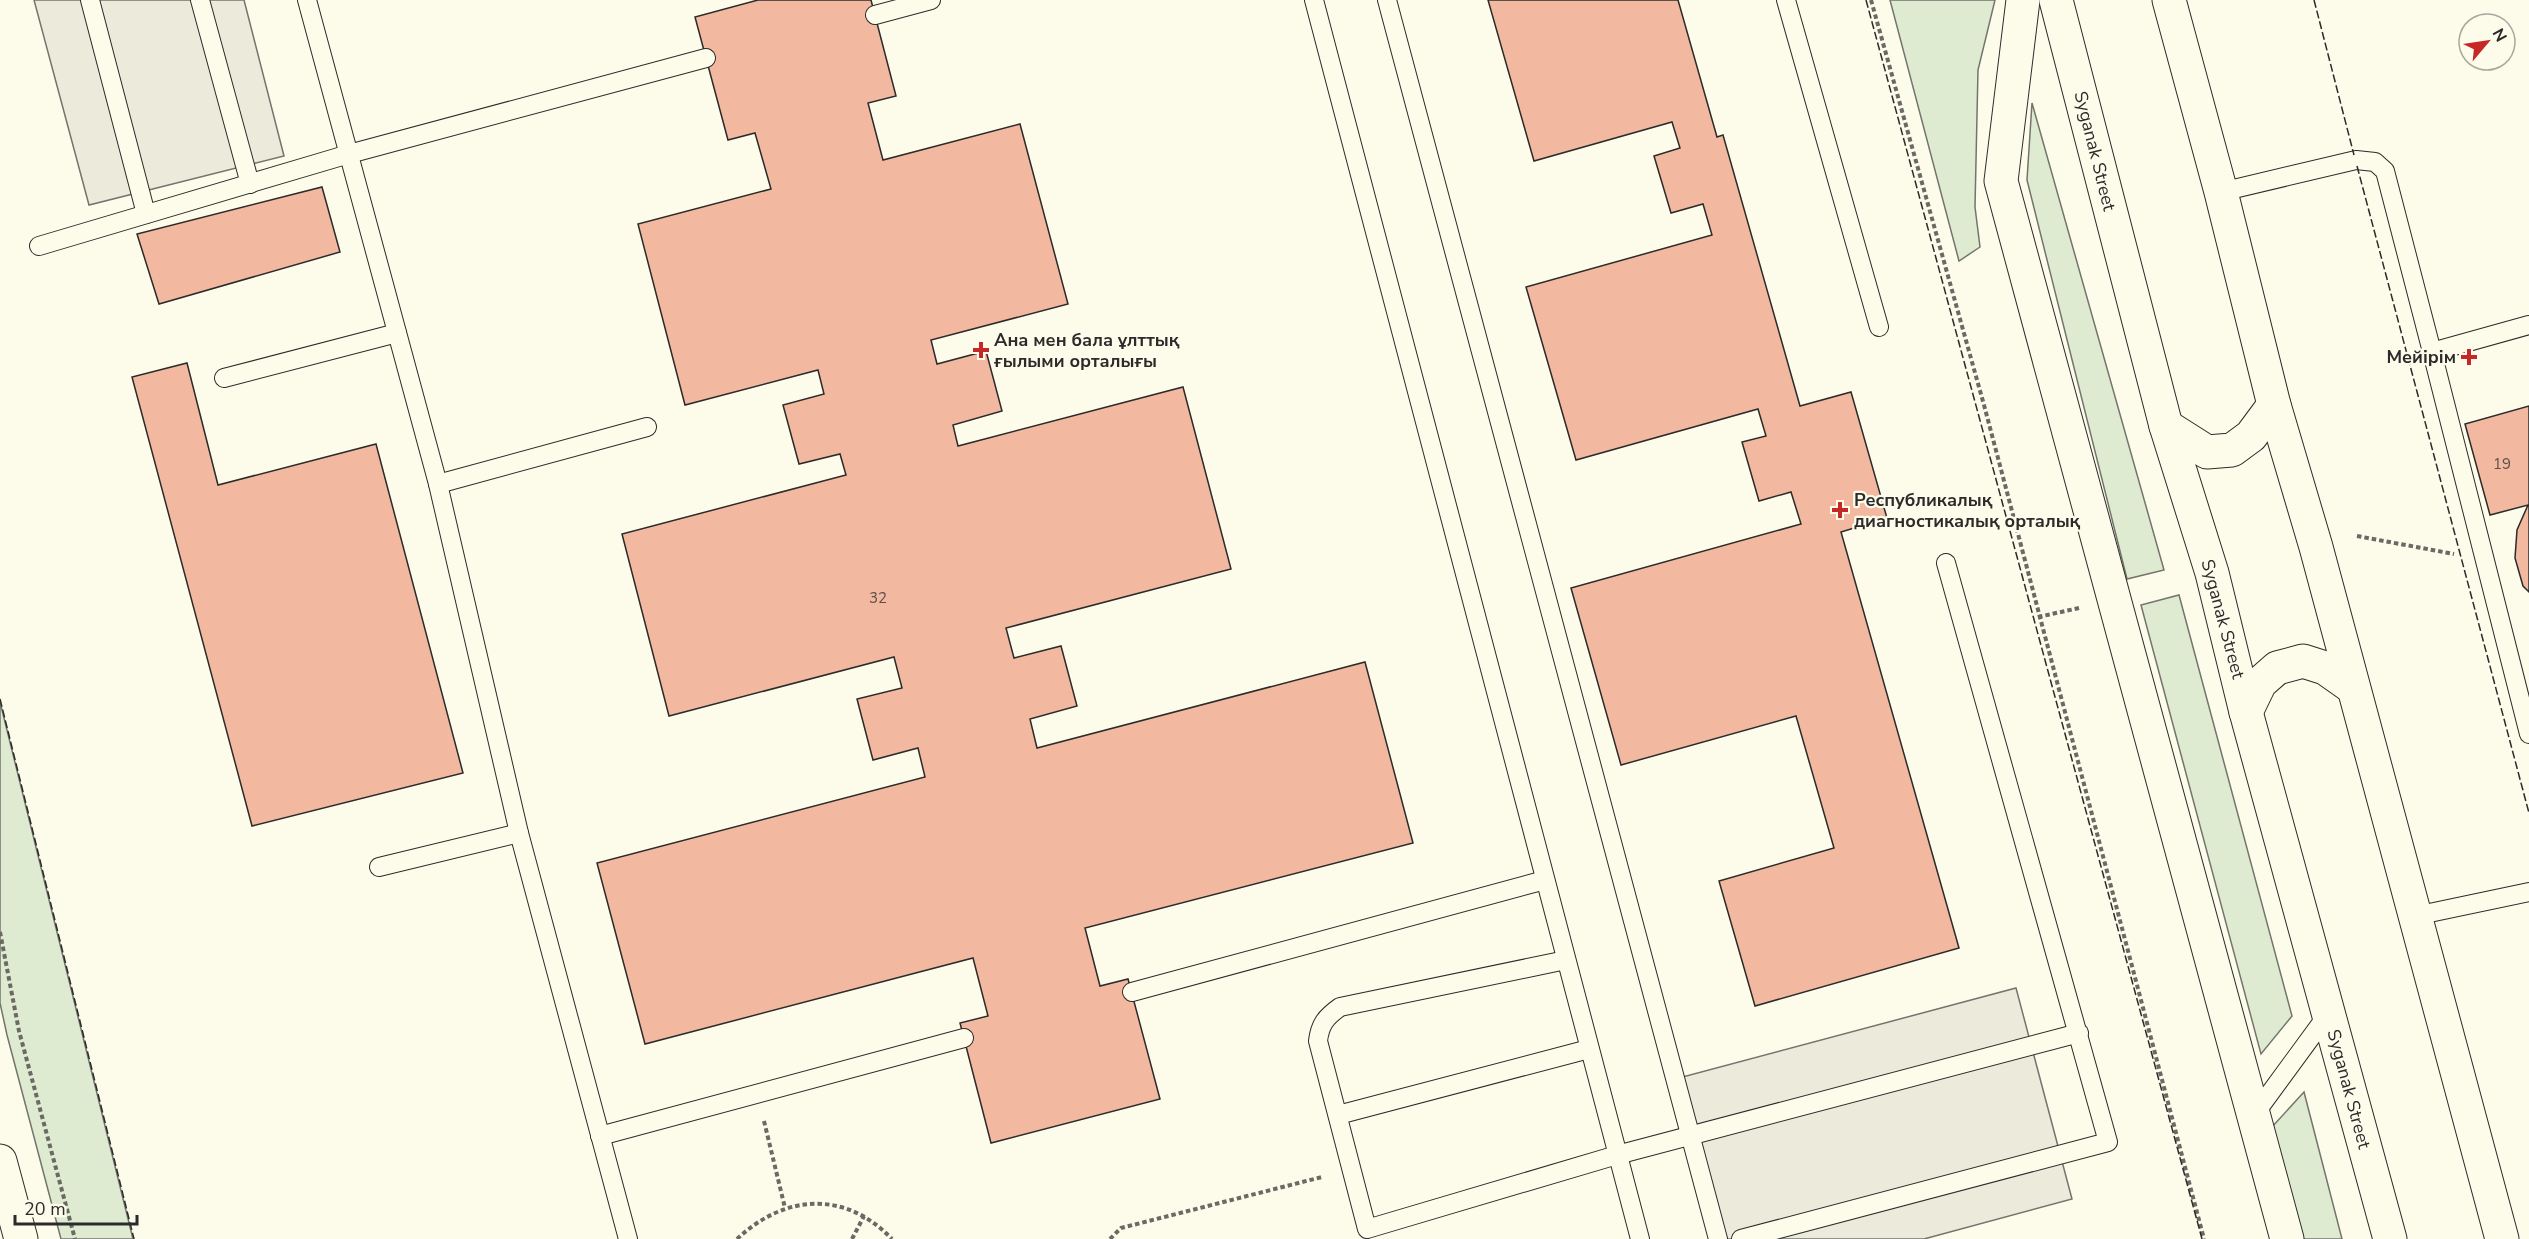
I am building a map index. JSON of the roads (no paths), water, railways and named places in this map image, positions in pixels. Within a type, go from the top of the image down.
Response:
[{"type":"main road","points":[[2023,0],[2001,181],[2287,1239]]},
{"type":"main road","name":"Syganak Street","points":[[2056,0],[2166,426],[2212,573],[2246,712],[2390,1239]]},
{"type":"main road","points":[[2169,0],[2221,192],[2274,405],[2316,547],[2502,1239]]},
{"type":"main road","points":[[2166,426],[2207,452],[2232,450],[2251,436],[2274,405]]},
{"type":"main road","points":[[2246,712],[2260,683],[2277,668],[2295,663],[2303,662],[2325,668],[2352,687]]},
{"type":"main road","points":[[0,1161],[21,1239]]},
{"type":"lane","points":[[90,0],[146,214]]},
{"type":"lane","points":[[200,0],[250,184]]},
{"type":"lane","points":[[307,0],[438,484],[519,833],[628,1239]]},
{"type":"lane","points":[[875,15],[931,0]]},
{"type":"lane","points":[[1314,0],[1640,1239]]},
{"type":"lane","points":[[1387,0],[1718,1239]]},
{"type":"lane","points":[[1786,0],[1879,327]]},
{"type":"lane","points":[[39,246],[348,154],[706,58]]},
{"type":"lane","points":[[2221,192],[2356,160],[2375,162],[2385,171],[2529,734]]},
{"type":"lane","points":[[2432,352],[2529,325]]},
{"type":"lane","points":[[224,378],[397,333]]},
{"type":"lane","points":[[438,484],[646,427]]},
{"type":"lane","points":[[1741,1239],[2108,1142],[1946,563]]},
{"type":"lane","points":[[379,867],[519,833]]},
{"type":"lane","points":[[1132,993],[1545,880]]},
{"type":"lane","points":[[2415,916],[2529,892]]},
{"type":"lane","points":[[1566,960],[1340,1007],[1326,1017],[1318,1041],[1368,1234],[1617,1155],[2079,1033]]},
{"type":"lane","points":[[2254,1115],[2328,1014]]},
{"type":"lane","points":[[600,1136],[964,1038]]},
{"type":"lane","points":[[1338,1115],[1589,1049]]},
{"type":"place","name":"Ана мен бала ұлттық ғылыми орталығы","points":[[981,350]]},
{"type":"place","name":"Мейірім","points":[[2469,357]]},
{"type":"place","name":"Республикалық диагностикалық орталық","points":[[1840,510]]}]
